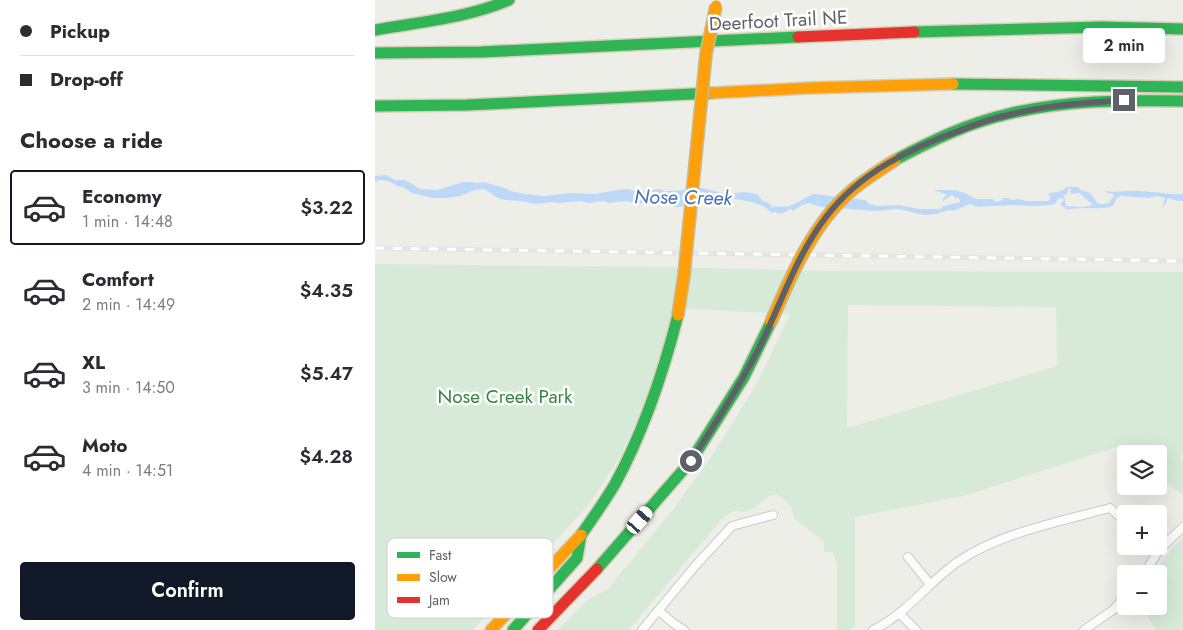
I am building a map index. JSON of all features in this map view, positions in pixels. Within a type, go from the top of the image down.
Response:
[{"type":"main road","points":[[375,30],[456,16],[497,6],[509,0]]},
{"type":"main road","points":[[553,565],[581,535],[608,495],[636,441],[657,390],[667,358],[678,315],[684,275],[706,54],[717,3]]},
{"type":"main road","name":"Deerfoot Trail NE","points":[[375,53],[481,52],[906,32],[1101,27],[1183,30]]},
{"type":"main road","points":[[375,106],[467,105],[809,88],[924,85],[1183,87]]},
{"type":"main road","points":[[553,614],[597,568],[691,461],[744,377],[797,264],[814,234],[837,203],[861,181],[879,168],[948,134],[1007,115],[1086,102],[1183,100]]},
{"type":"main road","points":[[553,585],[577,558],[581,535]]},
{"type":"main road","points":[[491,630],[502,618]]},
{"type":"main road","points":[[513,630],[524,618]]},
{"type":"main road","points":[[538,630],[549,618]]},
{"type":"street","points":[[873,630],[900,614],[957,562],[979,548],[1022,532],[1110,508],[1117,514]]},
{"type":"street","points":[[642,630],[696,565],[732,526],[773,515]]},
{"type":"street","points":[[1167,540],[1183,527]]},
{"type":"street","points":[[908,557],[931,584]]},
{"type":"street","points":[[1084,630],[1117,606]]},
{"type":"street","points":[[659,611],[684,630]]},
{"type":"street","points":[[900,614],[916,630]]},
{"type":"street","points":[[1097,622],[1100,630]]},
{"type":"green space","name":"Nose Creek Park","points":[[375,264],[828,271],[1183,272],[1183,454],[1180,456],[1183,461],[1183,495],[1167,483],[1167,445],[1117,445],[1117,447],[964,496],[855,517],[855,627],[848,630],[837,630],[837,564],[832,552],[824,552],[824,542],[794,518],[791,506],[784,499],[777,495],[769,496],[753,509],[743,512],[735,511],[721,520],[629,630],[558,630],[587,600],[608,589],[674,508],[707,463],[737,416],[759,379],[790,314],[674,308],[665,343],[644,404],[619,459],[589,504],[553,544],[553,538],[387,538],[387,618],[485,618],[473,630],[375,630]],"holes":[[[848,305],[1056,307],[1057,366],[847,428]]]},
{"type":"green space","points":[[1183,537],[1183,630],[1156,630],[1147,615],[1167,615],[1167,565],[1160,565]]},
{"type":"water","name":"Nose Creek","points":[[386,175],[395,180],[405,180],[420,189],[437,190],[463,182],[483,182],[524,194],[545,196],[569,193],[595,194],[628,189],[637,192],[659,189],[672,191],[702,188],[723,193],[744,192],[757,194],[773,208],[774,206],[786,207],[814,194],[866,200],[869,204],[877,206],[899,205],[919,209],[941,209],[944,206],[960,202],[959,198],[955,198],[952,195],[943,201],[946,194],[936,190],[955,190],[976,199],[993,199],[996,202],[1003,200],[1002,198],[1048,201],[1050,199],[1049,193],[1064,190],[1066,187],[1079,187],[1082,191],[1091,194],[1097,203],[1100,204],[1109,203],[1114,197],[1113,194],[1105,191],[1183,194],[1183,201],[1168,198],[1162,208],[1165,198],[1157,196],[1149,198],[1120,196],[1110,207],[1066,210],[1065,207],[1061,206],[1064,200],[1062,198],[1051,205],[978,207],[970,204],[953,211],[949,210],[924,215],[898,209],[876,211],[822,207],[809,203],[793,211],[791,209],[780,214],[772,213],[763,206],[731,199],[726,199],[717,204],[710,199],[703,198],[697,203],[679,207],[674,207],[656,198],[651,198],[637,204],[626,201],[589,203],[580,201],[535,204],[498,198],[484,189],[475,190],[460,196],[433,198],[412,193],[389,181],[380,180],[375,182],[375,176]],"holes":[[[1068,189],[1071,189],[1070,192],[1072,194],[1080,193],[1092,205],[1084,207],[1066,206],[1064,195],[1067,194]]]},
{"type":"railway","points":[[375,248],[1183,261]]},
{"type":"traffic: fast","points":[[375,30],[460,15],[509,0]]},
{"type":"traffic: fast","points":[[914,32],[1101,27],[1183,29]]},
{"type":"traffic: fast","points":[[375,53],[481,52],[798,37]]},
{"type":"traffic: fast","points":[[953,84],[1183,87]]},
{"type":"traffic: fast","points":[[375,106],[467,105],[712,93]]},
{"type":"traffic: fast","points":[[895,160],[936,139],[964,128],[993,118],[1030,109],[1073,103],[1183,101]]},
{"type":"traffic: fast","points":[[581,535],[615,484],[635,444],[659,380],[678,315]]},
{"type":"traffic: fast","points":[[597,569],[691,461],[744,377],[771,322]]},
{"type":"traffic: fast","points":[[553,585],[577,558],[581,535]]},
{"type":"traffic: fast","points":[[513,630],[524,618]]},
{"type":"traffic: slow","points":[[678,315],[684,275],[706,54],[716,6]]},
{"type":"traffic: slow","points":[[712,93],[953,84]]},
{"type":"traffic: slow","points":[[771,322],[795,269],[825,219],[851,191],[895,160]]},
{"type":"traffic: slow","points":[[553,565],[581,535]]},
{"type":"traffic: slow","points":[[491,630],[502,618]]},
{"type":"traffic: jam","points":[[798,37],[914,32]]},
{"type":"traffic: jam","points":[[553,614],[597,569]]},
{"type":"traffic: jam","points":[[538,630],[550,618]]},
{"type":"route","points":[[691,461],[744,377],[807,246],[837,203],[861,181],[879,168],[924,145],[982,122],[1047,107],[1124,100]]}]
